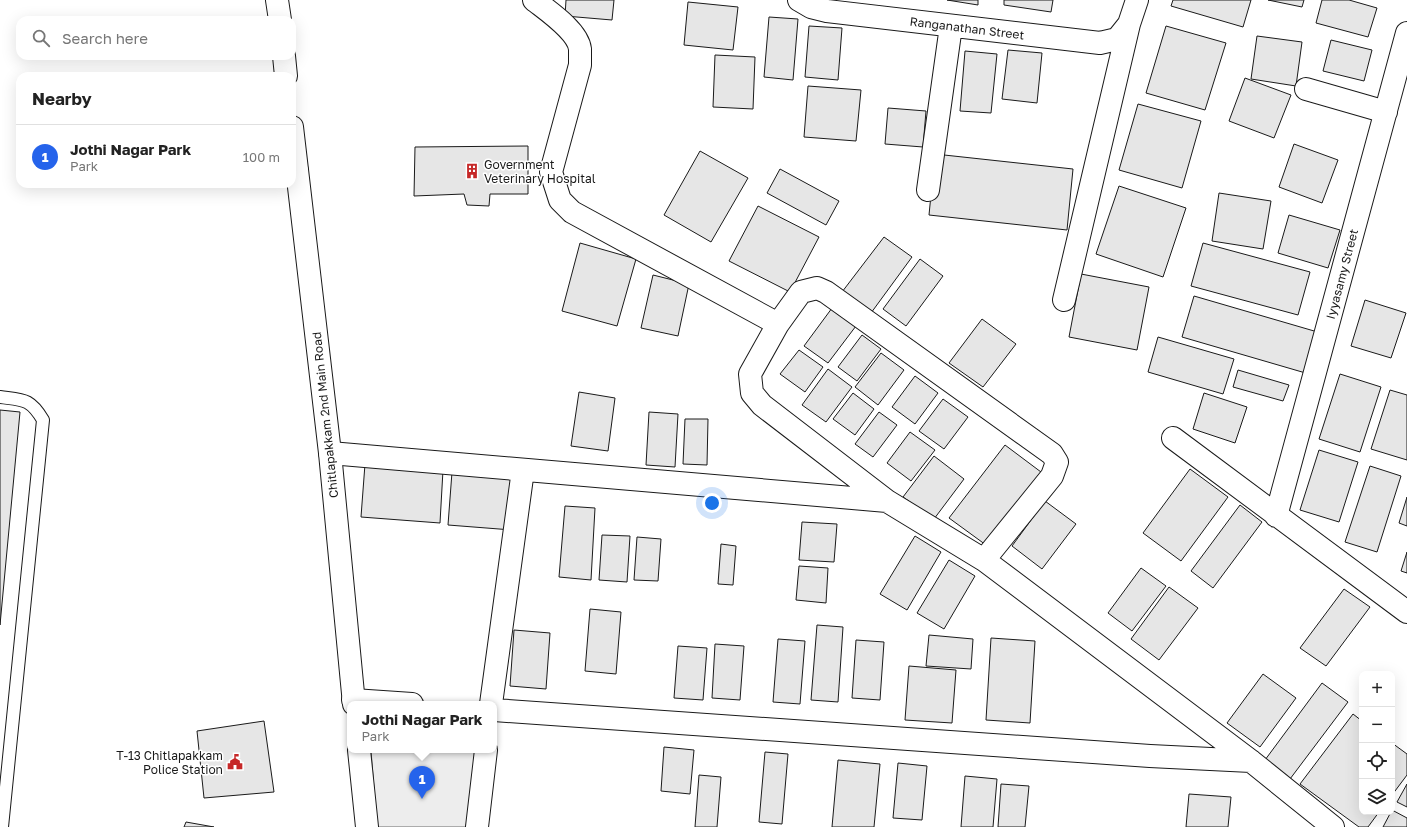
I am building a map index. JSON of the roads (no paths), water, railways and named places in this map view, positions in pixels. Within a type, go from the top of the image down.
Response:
[{"type":"street","points":[[277,0],[279,16]]},
{"type":"street","points":[[534,0],[565,25],[573,35],[580,48],[580,65],[551,172],[560,200],[572,212],[778,324]]},
{"type":"street","name":"Ranganathan Street","points":[[799,0],[811,7],[827,11],[1100,43],[1117,39],[1130,24]]},
{"type":"street","points":[[1064,300],[1137,0]]},
{"type":"street","points":[[928,190],[951,26]]},
{"type":"street","name":"Iyyasamy Street","points":[[1276,516],[1407,33]]},
{"type":"street","points":[[284,60],[286,72]]},
{"type":"street","points":[[1306,89],[1386,112]]},
{"type":"street","name":"Chitlapakkam 2nd Main Road","points":[[296,179],[330,453],[353,701]]},
{"type":"street","points":[[984,560],[1052,476],[1057,462],[1052,454],[826,292],[817,288],[801,292],[778,324],[750,374],[752,393],[762,405],[887,501],[984,560],[1251,761],[1334,827]]},
{"type":"street","points":[[1173,438],[1407,612]]},
{"type":"street","points":[[330,453],[887,501]]},
{"type":"street","points":[[491,701],[523,470]]},
{"type":"street","points":[[497,710],[1142,756],[1251,761]]},
{"type":"street","points":[[359,753],[367,827]]},
{"type":"street","points":[[477,827],[486,753]]},
{"type":"lane","points":[[0,397],[23,400],[35,406],[43,420],[2,827]]},
{"type":"place","name":"Government Veterinary Hospital","points":[[472,171]]},
{"type":"place","name":"T-13 Chitlapakkam Police Station","points":[[235,762]]},
{"type":"place","name":"Jothi Nagar Park","points":[[422,799]]}]
